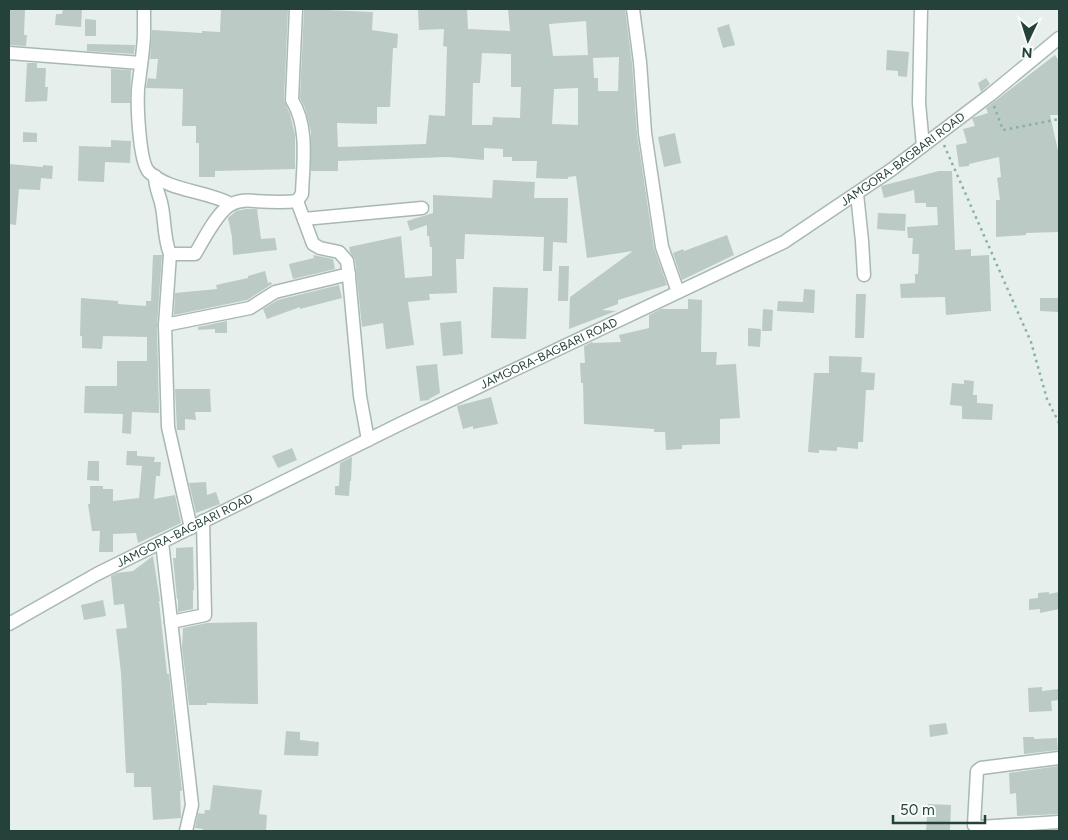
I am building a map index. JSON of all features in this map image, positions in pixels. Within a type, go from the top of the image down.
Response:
[{"type":"street","points":[[144,9],[144,36],[138,92],[142,161],[149,172],[177,187],[220,198],[231,204]]},
{"type":"street","points":[[170,254],[195,254],[223,211],[231,204],[242,201],[282,203],[297,201],[302,194],[303,134],[297,108],[292,100],[296,9]]},
{"type":"street","points":[[633,9],[640,62],[645,133],[662,247],[678,292]]},
{"type":"street","points":[[921,9],[918,103],[923,146]]},
{"type":"street","name":"JAMGORA-BAGBARI ROAD","points":[[9,624],[97,574],[203,521],[368,440],[784,242],[857,194],[939,135],[1059,38]]},
{"type":"street","points":[[9,53],[141,64]]},
{"type":"street","points":[[155,176],[156,189],[162,205],[166,243],[170,254],[165,325],[168,427],[190,528]]},
{"type":"street","points":[[857,194],[864,275]]},
{"type":"street","points":[[297,201],[313,244],[320,248],[339,252],[347,261],[360,396],[368,440]]},
{"type":"street","points":[[304,220],[422,208]]},
{"type":"street","points":[[165,325],[250,308],[275,292],[349,274]]},
{"type":"street","points":[[171,622],[205,615],[203,521]]},
{"type":"street","points":[[162,542],[192,804],[186,831]]},
{"type":"street","points":[[1059,758],[981,768],[977,771],[974,825],[979,827],[1059,822]]},
{"type":"path","points":[[990,95],[1003,130],[1059,119]]},
{"type":"path","points":[[939,135],[1031,342],[1047,399],[1059,422]]},
{"type":"building","points":[[9,9],[25,9],[24,35],[27,35],[26,46],[9,45]]},
{"type":"building","points":[[63,9],[82,9],[81,27],[55,25],[56,14],[62,14]]},
{"type":"building","points":[[221,9],[288,9],[284,100],[290,114],[295,135],[295,169],[215,171],[215,177],[199,177],[199,143],[196,143],[196,126],[182,126],[183,89],[146,88],[148,78],[156,79],[158,59],[150,59],[152,30],[202,33],[202,31],[220,32]]},
{"type":"building","points":[[304,9],[373,12],[372,30],[398,34],[397,48],[393,48],[390,107],[377,107],[377,124],[337,123],[338,147],[426,144],[429,115],[445,116],[447,47],[443,46],[444,29],[419,30],[418,9],[467,9],[468,29],[510,31],[508,9],[625,9],[632,63],[637,134],[654,248],[667,285],[618,300],[618,304],[602,310],[616,311],[569,329],[570,297],[633,251],[587,258],[576,176],[568,177],[568,179],[536,178],[537,161],[512,161],[512,157],[503,157],[503,149],[484,148],[484,160],[447,157],[338,161],[338,171],[311,171],[311,132],[305,108],[300,98]],"holes":[[[586,21],[588,55],[553,56],[549,24]],[[482,53],[511,54],[511,87],[521,87],[520,118],[493,117],[492,125],[472,125],[473,83],[480,83]],[[619,57],[618,91],[598,91],[598,78],[594,78],[593,58]],[[578,88],[578,125],[552,124],[554,89]]]},
{"type":"building","points":[[85,19],[96,20],[96,36],[85,36]]},
{"type":"building","points":[[729,24],[735,45],[723,48],[717,28]]},
{"type":"building","points":[[87,44],[135,45],[134,54],[87,51]]},
{"type":"building","points":[[887,50],[909,52],[907,77],[898,76],[898,71],[886,70]]},
{"type":"building","points":[[1055,55],[1059,61],[1059,115],[1050,115],[1059,155],[1059,232],[1026,233],[1026,235],[996,237],[996,200],[1000,200],[997,178],[1001,177],[999,157],[959,167],[956,145],[967,143],[963,129],[975,126],[972,118],[988,113],[986,108]]},
{"type":"building","points":[[27,63],[37,63],[37,68],[46,68],[45,87],[48,87],[47,101],[25,102]]},
{"type":"building","points":[[111,69],[131,70],[130,103],[111,103]]},
{"type":"building","points":[[986,78],[990,84],[981,92],[978,83]]},
{"type":"building","points":[[23,132],[37,133],[37,142],[23,142]]},
{"type":"building","points":[[675,133],[681,163],[664,167],[658,137]]},
{"type":"building","points":[[111,140],[131,141],[130,163],[105,162],[104,182],[78,181],[79,146],[111,147]]},
{"type":"building","points":[[9,164],[53,166],[52,179],[41,178],[40,190],[19,189],[16,225],[9,224]]},
{"type":"building","points":[[939,171],[952,171],[955,250],[971,249],[971,256],[989,255],[991,311],[946,315],[945,297],[901,298],[900,284],[915,283],[915,274],[918,274],[919,254],[912,254],[913,238],[908,238],[907,227],[938,225],[937,207],[926,207],[926,203],[915,203],[914,190],[884,198],[881,186]]},
{"type":"building","points":[[493,180],[535,182],[534,198],[568,198],[567,243],[553,242],[552,271],[543,271],[544,237],[465,234],[464,259],[456,259],[457,293],[429,294],[430,300],[408,302],[414,345],[386,349],[383,323],[362,327],[355,260],[349,247],[401,236],[405,278],[432,276],[432,247],[430,247],[429,236],[427,236],[427,225],[410,231],[407,221],[433,213],[433,195],[492,198]]},
{"type":"building","points":[[257,209],[261,239],[275,238],[277,250],[233,255],[228,218],[236,211]]},
{"type":"building","points":[[878,213],[906,214],[905,231],[877,229]]},
{"type":"building","points":[[727,235],[734,255],[682,280],[673,253],[683,249],[684,251]]},
{"type":"building","points":[[153,255],[162,255],[157,325],[159,413],[132,412],[131,434],[122,433],[123,414],[84,413],[85,386],[117,386],[117,361],[147,361],[147,337],[103,336],[102,349],[82,348],[82,336],[80,336],[81,298],[118,301],[118,304],[146,306],[146,301],[151,301]]},
{"type":"building","points":[[313,255],[333,259],[335,269],[293,279],[289,264],[314,258]]},
{"type":"building","points":[[559,266],[569,266],[568,301],[558,301]]},
{"type":"building","points":[[265,271],[268,283],[271,282],[272,284],[247,300],[174,315],[175,293],[217,289],[216,285],[248,278],[248,276]]},
{"type":"building","points":[[339,285],[342,298],[300,309],[300,307],[267,319],[263,309],[278,300]]},
{"type":"building","points":[[493,287],[528,288],[526,339],[491,338]]},
{"type":"building","points":[[804,289],[815,290],[814,313],[777,311],[778,301],[803,302]]},
{"type":"building","points":[[856,294],[866,294],[864,338],[855,338]]},
{"type":"building","points":[[1040,298],[1059,298],[1059,312],[1040,311]]},
{"type":"building","points":[[688,299],[702,300],[701,352],[717,352],[716,365],[736,364],[740,418],[720,419],[720,444],[682,445],[682,449],[666,450],[665,432],[654,432],[654,429],[584,424],[583,383],[581,383],[580,363],[585,363],[584,346],[592,342],[621,342],[619,335],[649,328],[649,315],[661,309],[688,309]]},
{"type":"building","points":[[763,309],[773,310],[772,331],[762,331]]},
{"type":"building","points":[[227,321],[227,333],[215,333],[215,329],[198,330],[198,327]]},
{"type":"building","points":[[461,321],[463,354],[443,356],[440,323]]},
{"type":"building","points":[[748,328],[761,329],[760,347],[748,346]]},
{"type":"building","points":[[829,356],[862,357],[861,372],[875,373],[874,390],[866,390],[863,442],[858,442],[858,449],[837,447],[837,451],[819,450],[819,453],[808,452],[814,373],[829,373]]},
{"type":"building","points":[[437,364],[440,393],[429,400],[420,401],[416,366]]},
{"type":"building","points":[[964,380],[974,381],[973,395],[977,395],[977,403],[993,404],[992,420],[962,419],[962,406],[950,405],[952,383],[964,384]]},
{"type":"building","points":[[175,389],[210,389],[211,412],[195,412],[196,420],[185,419],[185,430],[177,430]]},
{"type":"building","points":[[491,397],[498,424],[473,429],[473,426],[463,429],[457,406]]},
{"type":"building","points":[[292,448],[297,460],[278,468],[272,456]]},
{"type":"building","points":[[127,451],[137,451],[137,456],[155,457],[154,462],[161,462],[160,476],[156,476],[154,499],[175,495],[181,523],[138,543],[136,533],[113,534],[113,552],[99,552],[100,531],[92,531],[88,504],[90,504],[90,486],[103,486],[103,489],[113,489],[113,501],[139,498],[142,466],[126,465]]},
{"type":"building","points":[[352,457],[349,496],[335,495],[335,486],[339,486],[340,463]]},
{"type":"building","points":[[88,461],[99,461],[99,481],[87,480]]},
{"type":"building","points":[[206,482],[207,495],[216,492],[220,504],[196,513],[189,483]]},
{"type":"building","points":[[193,547],[193,609],[178,612],[173,558],[176,558],[176,548]]},
{"type":"building","points":[[153,556],[182,791],[180,791],[181,818],[153,820],[151,787],[134,787],[134,773],[126,773],[121,673],[116,629],[127,628],[124,604],[114,605],[111,576],[117,573],[133,571]]},
{"type":"building","points":[[1049,592],[1049,594],[1059,592],[1059,609],[1040,613],[1040,609],[1029,610],[1029,599],[1038,598],[1038,593]]},
{"type":"building","points":[[103,600],[106,616],[84,620],[81,605]]},
{"type":"building","points":[[257,622],[258,704],[207,703],[207,705],[189,705],[182,648],[183,628],[207,623]]},
{"type":"building","points":[[1042,687],[1042,691],[1059,689],[1059,700],[1051,701],[1052,711],[1029,712],[1028,688]]},
{"type":"building","points":[[946,723],[948,734],[930,737],[929,725]]},
{"type":"building","points":[[286,731],[300,732],[300,740],[319,742],[318,756],[284,755]]},
{"type":"building","points":[[1023,737],[1034,737],[1034,739],[1057,738],[1058,750],[1024,754]]},
{"type":"building","points":[[1059,766],[1059,814],[1017,816],[1016,793],[1010,794],[1009,773]]},
{"type":"building","points":[[213,785],[262,790],[259,814],[267,815],[266,831],[203,831],[203,829],[195,828],[198,813],[204,814],[205,810],[210,810]]},
{"type":"building","points":[[928,804],[951,805],[950,831],[926,831]]}]
